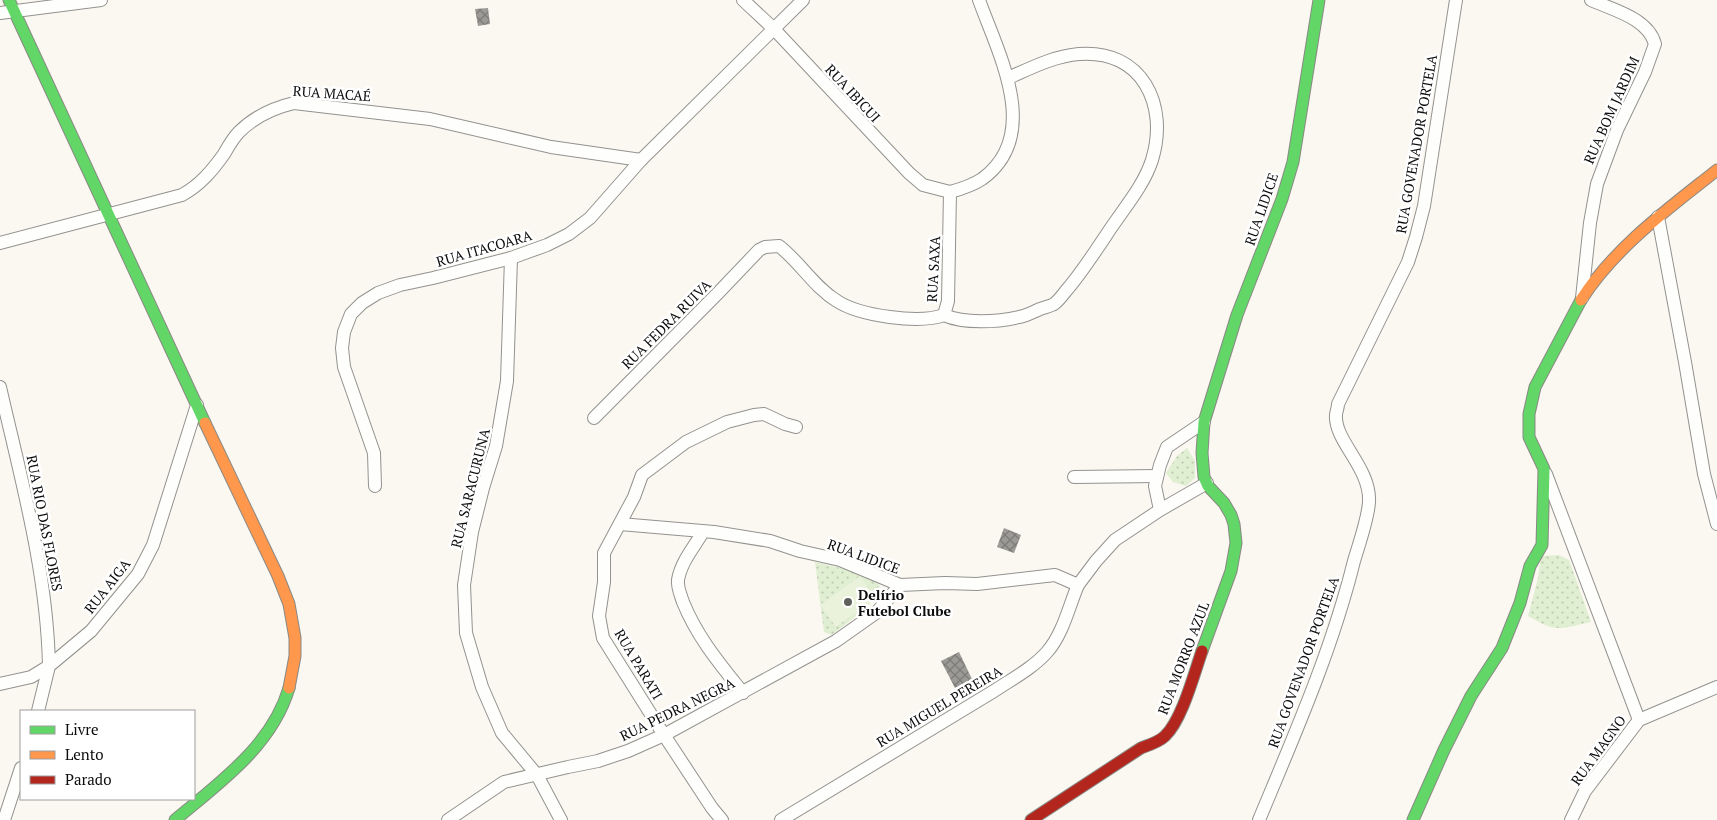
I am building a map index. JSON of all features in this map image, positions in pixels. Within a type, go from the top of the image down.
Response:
[{"type":"street","points":[[0,13],[11,5],[101,0]]},
{"type":"street","name":"RUA IBICUI","points":[[743,0],[772,28],[909,174],[923,185],[950,192]]},
{"type":"street","name":"RUA ITACOARA","points":[[375,486],[374,453],[344,366],[342,348],[344,332],[351,314],[362,303],[378,293],[400,285],[511,258],[547,245],[569,234],[590,218],[641,160],[772,28],[803,0]]},
{"type":"street","points":[[950,192],[982,179],[996,165],[1008,147],[1013,125],[1013,103],[1008,78],[978,0]]},
{"type":"street","name":"RUA LIDICE","points":[[1205,478],[1202,435],[1204,422],[1237,315],[1282,200],[1292,162],[1319,0]]},
{"type":"street","name":"RUA GOVENADOR PORTELA","points":[[1259,820],[1295,734],[1344,600],[1369,503],[1368,488],[1357,462],[1340,434],[1336,416],[1338,404],[1408,262],[1416,237],[1424,206],[1456,0]]},
{"type":"street","name":"RUA BOM JARDIM","points":[[1582,298],[1590,223],[1597,184],[1617,130],[1645,72],[1655,44],[1649,30],[1645,27],[1591,0]]},
{"type":"street","points":[[11,5],[278,576],[287,597],[294,631],[295,658],[290,685],[280,711],[265,737],[244,759],[175,820]]},
{"type":"street","points":[[944,314],[951,318],[985,321],[1019,317],[1054,304],[1078,278],[1142,181],[1152,160],[1157,132],[1154,106],[1148,88],[1139,74],[1112,57],[1095,54],[1065,56],[1008,78]]},
{"type":"street","name":"RUA MACAÉ","points":[[0,243],[182,195],[194,188],[216,166],[238,133],[257,116],[294,103],[430,119],[551,147],[641,160]]},
{"type":"street","points":[[1639,720],[1544,469],[1529,437],[1529,414],[1535,387],[1582,298],[1629,243],[1717,170]]},
{"type":"street","name":"RUA SAXA","points":[[759,250],[765,247],[779,246],[837,302],[849,307],[884,316],[909,319],[934,318],[944,314],[948,302],[950,192]]},
{"type":"street","points":[[1658,217],[1686,362],[1704,474],[1717,524]]},
{"type":"street","name":"RUA FEDRA RUIVA","points":[[594,418],[720,292],[759,250]]},
{"type":"street","name":"RUA SARACURUNA","points":[[511,258],[506,390],[496,446],[472,532],[464,585],[466,633],[482,687],[502,733],[537,774],[561,820]]},
{"type":"street","name":"RUA RIO DAS FLORES","points":[[0,387],[42,580],[48,628],[49,666]]},
{"type":"street","name":"RUA AIGA","points":[[0,684],[31,677],[49,666],[91,631],[138,574],[153,545],[197,405]]},
{"type":"street","name":"RUA PARATI","points":[[722,820],[664,735],[603,638],[599,616],[604,582],[604,553],[634,497],[642,475],[686,442],[727,422],[754,415],[764,414],[796,427]]},
{"type":"street","points":[[1160,510],[1155,486],[1167,447],[1204,422]]},
{"type":"street","points":[[1413,820],[1444,750],[1471,696],[1502,648],[1520,603],[1530,566],[1542,545],[1544,469]]},
{"type":"street","points":[[1074,477],[1158,476]]},
{"type":"street","points":[[1078,585],[1115,540],[1205,478]]},
{"type":"street","name":"RUA MORRO AZUL","points":[[1031,820],[1141,748],[1165,736],[1177,719],[1228,580],[1233,564],[1236,542],[1232,517],[1226,505],[1205,478]]},
{"type":"street","name":"RUA LIDICE","points":[[620,524],[670,527],[770,540],[800,551],[840,560],[900,585],[976,584],[1055,575],[1078,585]]},
{"type":"street","points":[[703,532],[685,560],[677,581],[680,595],[702,640],[743,693]]},
{"type":"street","name":"RUA PEDRA NEGRA","points":[[448,820],[504,782],[598,761],[628,751],[664,735],[836,641],[877,612],[900,585]]},
{"type":"street","name":"RUA MIGUEL PEREIRA","points":[[781,820],[1026,670],[1048,651],[1061,629],[1078,585]]},
{"type":"street","points":[[38,710],[49,666]]},
{"type":"street","name":"RUA MAGNO","points":[[1571,820],[1585,791],[1639,720],[1717,687]]},
{"type":"street","points":[[4,820],[20,771]]},
{"type":"green space","points":[[1187,448],[1195,461],[1195,478],[1186,486],[1173,482],[1166,473],[1177,456]]},
{"type":"green space","points":[[1559,555],[1569,560],[1591,622],[1558,628],[1545,625],[1528,616],[1538,578],[1541,556]]},
{"type":"green space","points":[[815,562],[853,571],[876,581],[883,591],[861,612],[832,635],[824,632]]},
{"type":"green space","name":"Delírio Futebol Clube","points":[[860,576],[876,598],[836,627],[820,605]]},
{"type":"building","points":[[488,8],[490,24],[478,26],[475,9]]},
{"type":"building","points":[[1004,528],[1021,535],[1014,553],[997,547]]},
{"type":"building","points":[[959,652],[972,679],[955,688],[941,661]]},
{"type":"traffic: fast","points":[[9,0],[205,423]]},
{"type":"traffic: fast","points":[[1202,651],[1231,571],[1236,543],[1231,515],[1224,503],[1208,486],[1204,477],[1202,453],[1204,422],[1237,315],[1282,199],[1293,162],[1319,0]]},
{"type":"traffic: fast","points":[[1413,820],[1444,750],[1471,696],[1502,648],[1520,603],[1530,566],[1542,545],[1544,469],[1529,437],[1529,414],[1535,387],[1581,300]]},
{"type":"traffic: fast","points":[[175,820],[226,777],[257,745],[281,709],[289,688]]},
{"type":"traffic: slow","points":[[1581,300],[1626,246],[1661,214],[1717,170]]},
{"type":"traffic: slow","points":[[205,423],[278,576],[289,604],[295,638],[295,656],[289,688]]},
{"type":"traffic: jam","points":[[1031,820],[1141,748],[1157,742],[1165,736],[1182,708],[1202,651]]},
{"type":"place","name":"Delírio Futebol Clube","points":[[848,602]]}]
